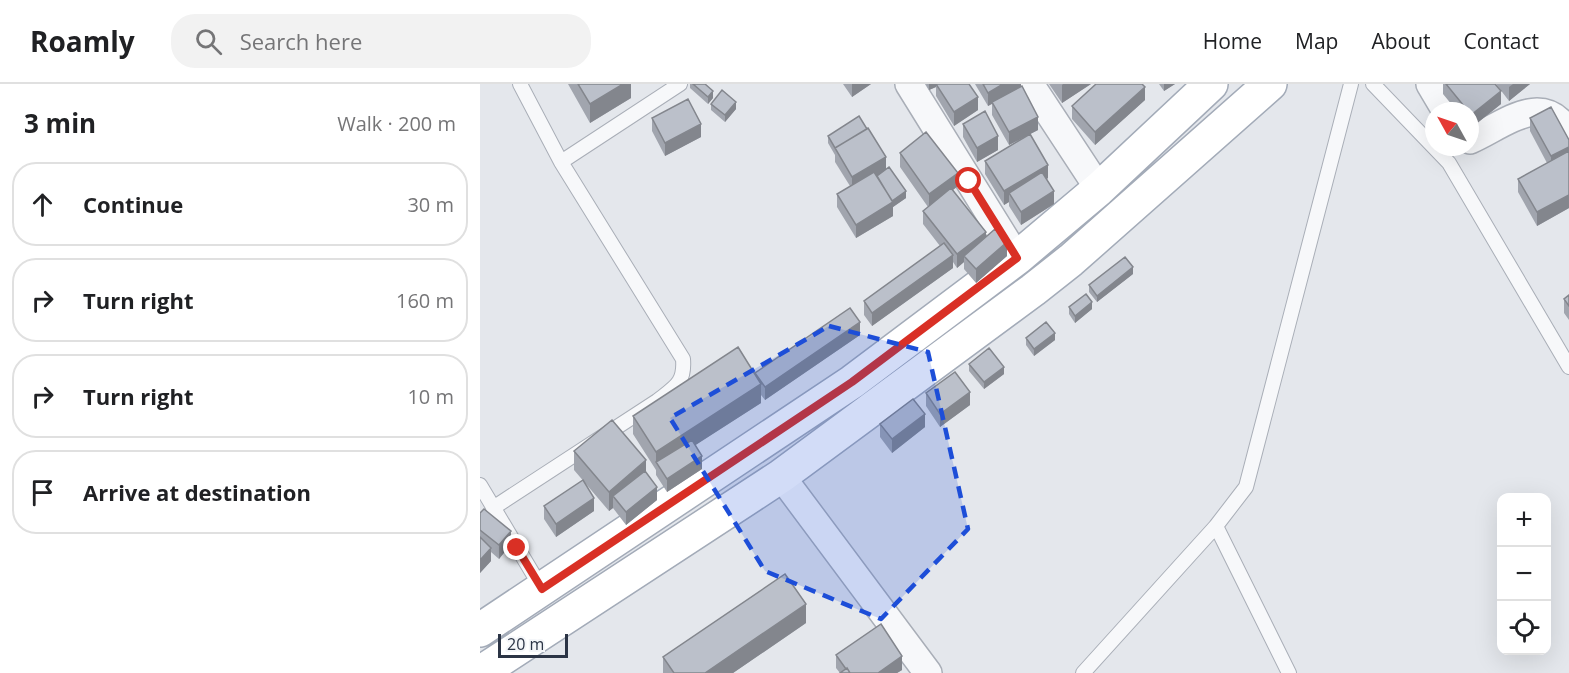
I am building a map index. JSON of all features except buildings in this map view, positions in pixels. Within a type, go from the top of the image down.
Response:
[{"type":"main road","points":[[480,630],[852,382],[1017,258],[1099,189],[1211,84]]},
{"type":"main road","points":[[480,673],[781,476],[1071,260],[1270,84]]},
{"type":"street","points":[[909,84],[1017,258]]},
{"type":"street","points":[[1030,84],[1099,189]]},
{"type":"street","points":[[1430,84],[1441,102]]},
{"type":"street","points":[[1479,135],[1507,120],[1537,111],[1552,114],[1569,134]]},
{"type":"street","points":[[781,476],[928,673]]},
{"type":"lane","points":[[493,508],[657,401],[677,385],[684,373],[683,359],[561,162],[520,84]]},
{"type":"lane","points":[[561,162],[680,84]]},
{"type":"lane","points":[[1083,673],[1216,526],[1246,487],[1351,84]]},
{"type":"lane","points":[[1373,84],[1449,163],[1569,367]]},
{"type":"lane","points":[[480,485],[542,589]]},
{"type":"lane","points":[[1216,526],[1289,673]]},
{"type":"highlighted area","points":[[829,326],[928,352],[968,529],[881,619],[765,571],[670,418]]},
{"type":"route","points":[[517,548],[542,589],[852,382],[1017,258],[969,181]]}]
